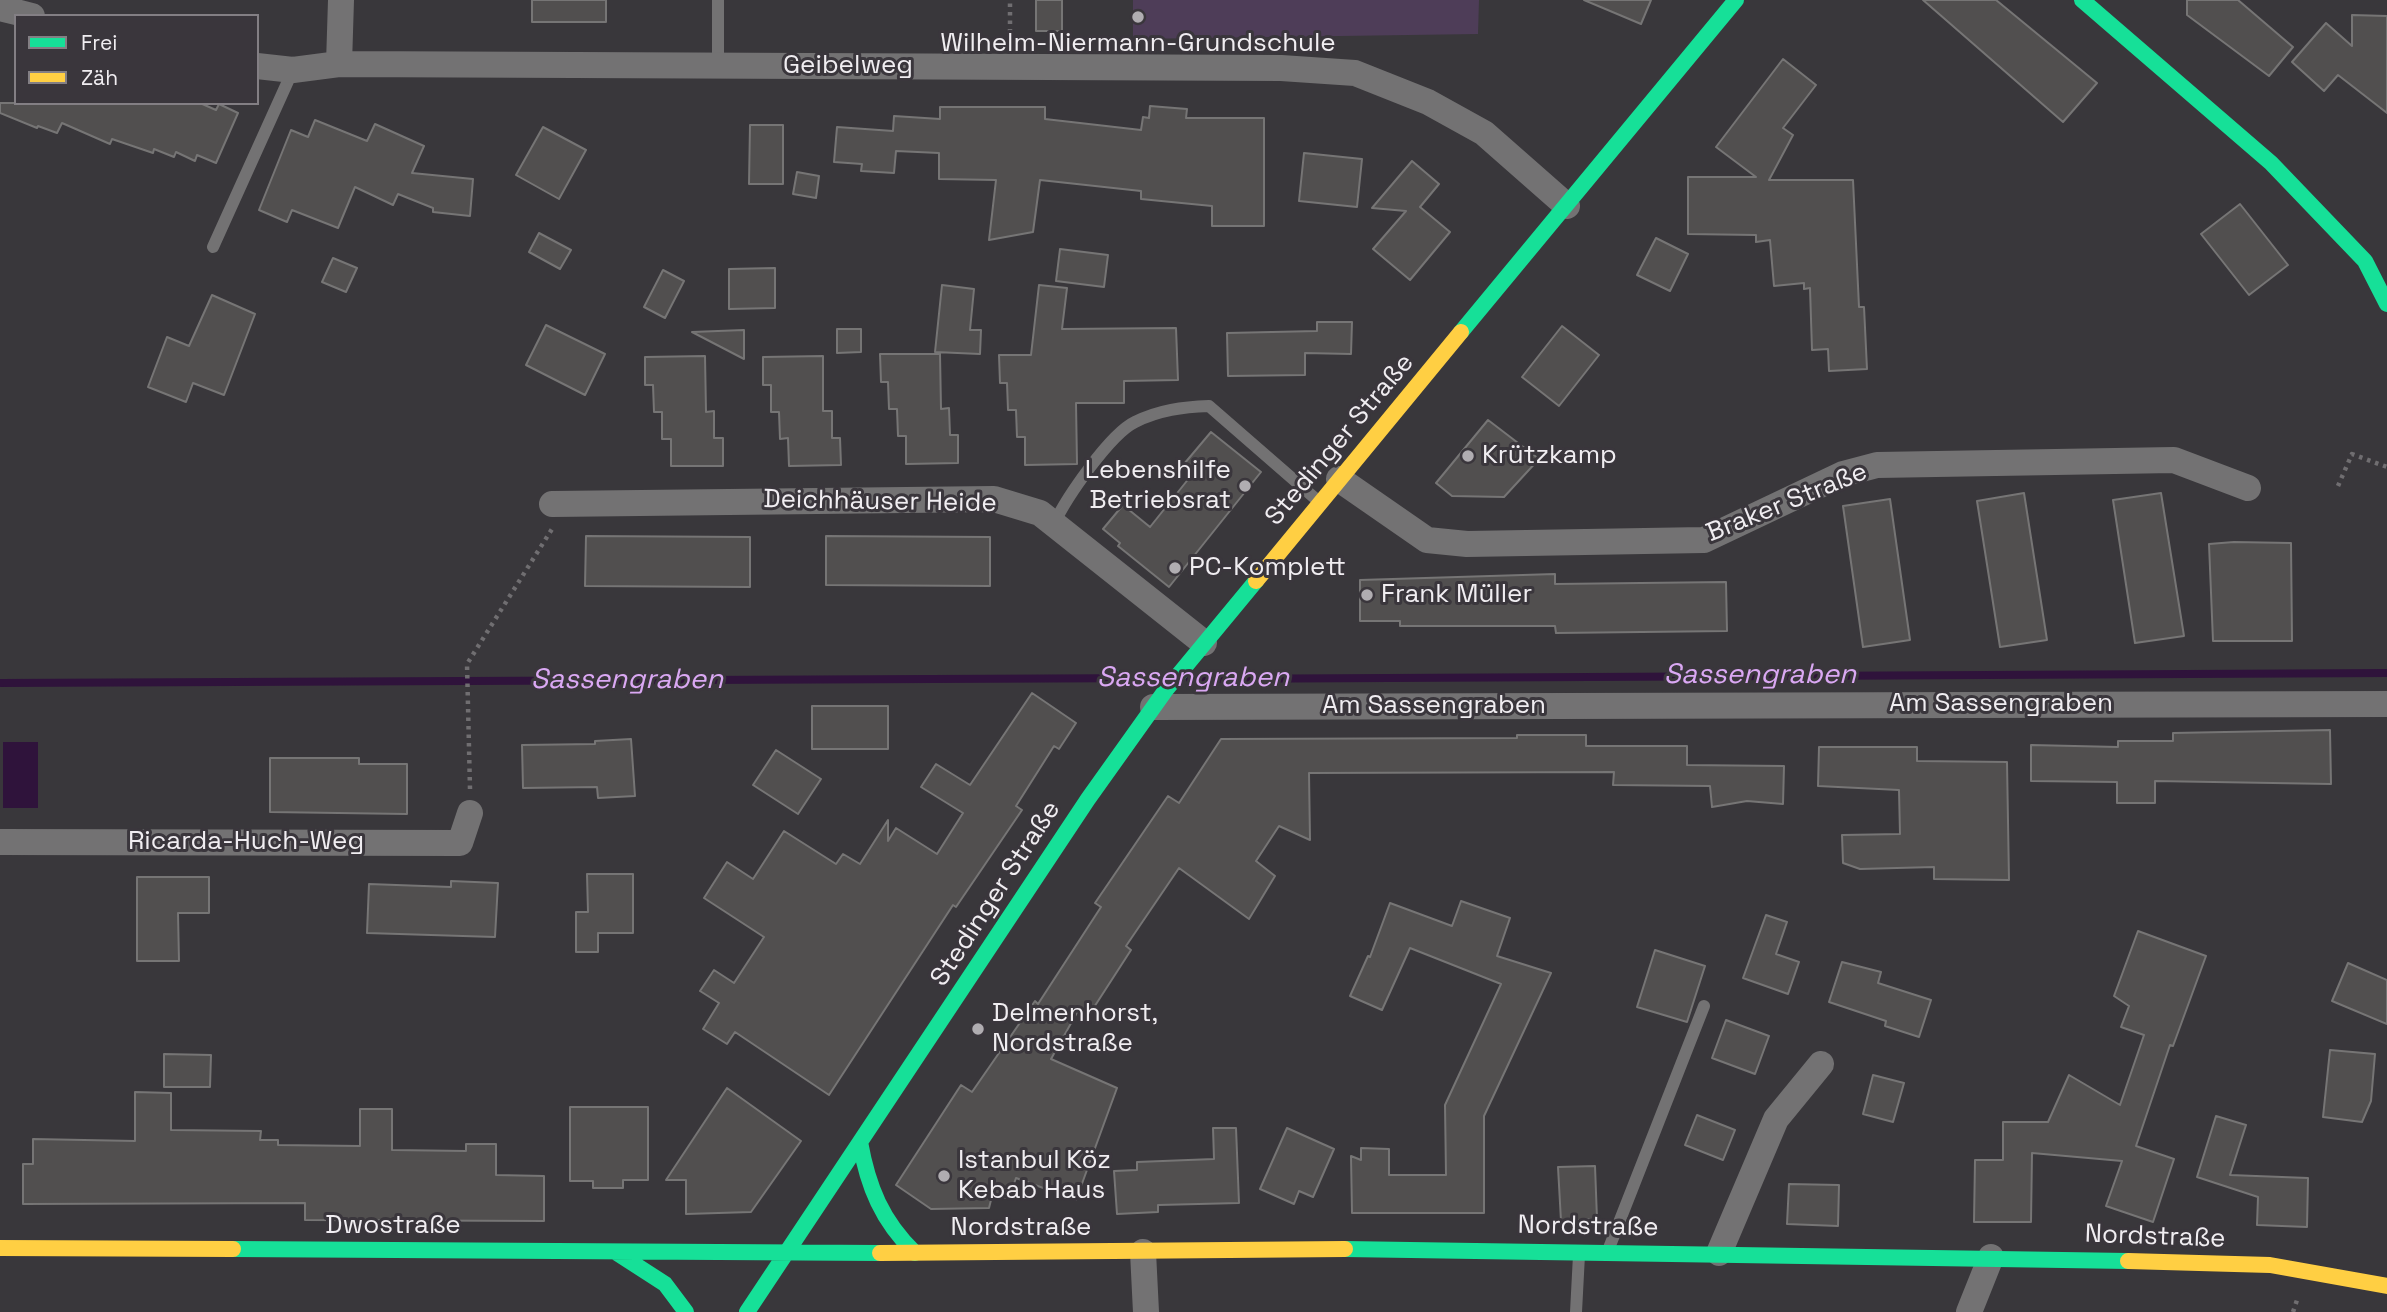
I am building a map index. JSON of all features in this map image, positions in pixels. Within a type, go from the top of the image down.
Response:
[{"type":"street","points":[[339,64],[341,0]]},
{"type":"street","name":"Stedinger Straße","points":[[747,1312],[1088,799],[1159,699],[1735,0]]},
{"type":"street","points":[[2101,5],[2271,163],[2365,261],[2387,304]]},
{"type":"street","points":[[0,8],[24,14]]},
{"type":"street","name":"Geibelweg","points":[[259,66],[293,70],[339,64],[1010,66],[1281,68],[1355,74],[1428,102],[1484,133],[1567,206]]},
{"type":"street","name":"Braker Straße","points":[[1339,480],[1427,540],[1467,544],[1704,540],[1843,474],[1877,466],[2174,460],[2248,488]]},
{"type":"street","name":"Deichhäuser Heide","points":[[552,504],[994,499],[1040,513],[1205,643]]},
{"type":"street","name":"Am Sassengraben","points":[[1159,699],[2387,704]]},
{"type":"street","name":"Ricarda-Huch-Weg","points":[[0,842],[460,843],[470,813]]},
{"type":"street","points":[[1719,1254],[1776,1119],[1821,1064]]},
{"type":"street","points":[[860,1142],[873,1200],[888,1226],[915,1252]]},
{"type":"street","name":"Dwostraße","points":[[0,1248],[787,1253]]},
{"type":"street","name":"Nordstraße","points":[[787,1253],[1143,1252],[1305,1248],[1991,1257],[2270,1265],[2387,1286]]},
{"type":"street","points":[[616,1252],[660,1279],[680,1301],[685,1312]]},
{"type":"street","points":[[1143,1252],[1146,1312]]},
{"type":"street","points":[[1969,1312],[1991,1257]]},
{"type":"lane","points":[[718,0],[718,65]]},
{"type":"lane","points":[[212,247],[293,70]]},
{"type":"lane","points":[[1054,524],[1064,501],[1108,447],[1133,422],[1175,407],[1209,406],[1320,503]]},
{"type":"lane","points":[[1608,1251],[1704,1006]]},
{"type":"lane","points":[[1576,1312],[1579,1251]]},
{"type":"path","points":[[1010,0],[1010,66]]},
{"type":"path","points":[[2338,486],[2352,454],[2387,467]]},
{"type":"path","points":[[470,813],[467,664],[552,532],[552,504]]},
{"type":"shaded area","points":[[1133,0],[1479,0],[1478,34],[1133,39]]},
{"type":"shaded area","points":[[3,742],[38,742],[38,808],[3,808]]},
{"type":"building","points":[[532,0],[606,0],[606,22],[532,22]]},
{"type":"building","points":[[1036,0],[1062,0],[1062,31],[1036,31]]},
{"type":"building","points":[[1584,0],[1651,0],[1641,24]]},
{"type":"building","points":[[1923,0],[1996,0],[2097,83],[2063,122]]},
{"type":"building","points":[[2187,0],[2238,0],[2293,47],[2269,76],[2187,15]]},
{"type":"building","points":[[2352,15],[2387,16],[2387,113],[2338,75],[2324,91],[2292,62],[2326,23],[2352,46]]},
{"type":"building","points":[[1783,59],[1816,85],[1783,128],[1793,135],[1769,180],[1853,180],[1859,307],[1864,307],[1867,369],[1829,371],[1828,349],[1812,350],[1810,288],[1804,289],[1804,283],[1774,286],[1770,240],[1756,242],[1756,235],[1688,234],[1688,177],[1756,177],[1716,147]]},
{"type":"building","points":[[0,103],[14,103],[205,105],[216,110],[221,105],[238,113],[216,163],[197,155],[195,161],[176,152],[174,157],[154,149],[153,153],[112,139],[110,144],[62,123],[57,133],[0,113]]},
{"type":"building","points":[[1150,106],[1187,109],[1186,118],[1264,118],[1264,226],[1212,226],[1212,206],[1141,199],[1141,191],[1040,180],[1033,232],[989,240],[996,180],[939,179],[939,153],[896,151],[894,173],[861,171],[862,164],[834,162],[837,127],[893,131],[894,116],[940,119],[940,107],[1045,107],[1045,119],[1141,130],[1143,117],[1149,118]]},
{"type":"building","points":[[315,120],[367,141],[375,124],[424,146],[412,173],[473,179],[470,216],[433,212],[433,208],[398,194],[393,205],[355,187],[338,228],[292,210],[287,222],[259,210],[291,130],[308,137]]},
{"type":"building","points":[[750,125],[783,125],[783,184],[749,184]]},
{"type":"building","points":[[543,127],[586,150],[559,199],[516,175]]},
{"type":"building","points":[[1304,153],[1362,159],[1357,207],[1299,201]]},
{"type":"building","points":[[1412,161],[1439,184],[1420,207],[1450,232],[1410,280],[1373,249],[1406,211],[1372,208]]},
{"type":"building","points":[[797,172],[819,176],[816,198],[793,194]]},
{"type":"building","points":[[2240,204],[2288,265],[2249,295],[2201,234]]},
{"type":"building","points":[[539,233],[571,250],[560,269],[529,252]]},
{"type":"building","points":[[1656,238],[1688,254],[1670,291],[1637,275]]},
{"type":"building","points":[[1060,249],[1108,255],[1104,287],[1056,281]]},
{"type":"building","points":[[333,258],[357,268],[346,292],[322,282]]},
{"type":"building","points":[[775,268],[775,308],[729,309],[729,269]]},
{"type":"building","points":[[663,270],[684,281],[665,318],[644,307]]},
{"type":"building","points":[[942,285],[974,289],[970,330],[981,330],[980,354],[935,352]]},
{"type":"building","points":[[1039,285],[1067,288],[1062,329],[1176,328],[1178,380],[1124,381],[1124,403],[1076,403],[1077,464],[1025,465],[1025,437],[1017,437],[1016,410],[1008,410],[1007,383],[1000,383],[999,355],[1031,355]]},
{"type":"building","points":[[212,295],[255,314],[224,395],[193,383],[186,402],[148,387],[167,337],[189,346]]},
{"type":"building","points":[[1317,322],[1352,322],[1351,354],[1305,353],[1305,375],[1228,376],[1227,333],[1317,331]]},
{"type":"building","points":[[546,325],[605,354],[585,395],[526,365]]},
{"type":"building","points":[[1562,326],[1599,355],[1559,406],[1522,377]]},
{"type":"building","points":[[837,329],[861,329],[861,352],[837,353]]},
{"type":"building","points":[[744,330],[744,359],[692,332]]},
{"type":"building","points":[[880,354],[940,354],[941,409],[949,408],[950,435],[958,435],[958,463],[906,464],[906,436],[898,436],[897,409],[889,409],[888,382],[881,382]]},
{"type":"building","points":[[705,356],[706,412],[714,411],[714,438],[723,438],[723,466],[671,466],[671,439],[662,439],[662,412],[654,412],[653,385],[645,385],[645,357]]},
{"type":"building","points":[[823,356],[823,411],[832,411],[832,438],[840,438],[841,465],[789,466],[788,438],[780,439],[779,412],[771,412],[771,385],[763,385],[763,357]]},
{"type":"building","points":[[1488,420],[1539,459],[1504,497],[1452,496],[1436,483]]},
{"type":"building","points":[[1211,432],[1261,472],[1169,587],[1118,546],[1120,543],[1103,529],[1123,505],[1150,527],[1194,472],[1184,464]]},
{"type":"building","points":[[2024,493],[2047,640],[2000,647],[1977,501]]},
{"type":"building","points":[[2161,493],[2184,636],[2135,643],[2113,500]]},
{"type":"building","points":[[1890,499],[1910,640],[1863,647],[1843,506]]},
{"type":"building","points":[[586,536],[750,537],[750,587],[585,586]]},
{"type":"building","points":[[826,536],[990,537],[990,586],[826,585]]},
{"type":"building","points":[[2291,543],[2292,641],[2213,641],[2209,544]]},
{"type":"building","points":[[1555,574],[1555,584],[1726,582],[1727,631],[1556,633],[1555,626],[1400,626],[1400,621],[1360,621],[1360,580]]},
{"type":"building","points":[[1032,693],[1076,723],[1059,749],[1054,746],[1016,806],[1022,810],[956,907],[953,905],[829,1095],[735,1032],[727,1044],[703,1029],[719,1003],[700,991],[714,970],[734,983],[764,937],[704,898],[727,862],[753,879],[784,831],[836,864],[843,854],[860,864],[888,820],[888,841],[896,828],[937,854],[963,813],[921,787],[936,764],[970,785]]},
{"type":"building","points":[[812,706],[888,706],[888,749],[812,749]]},
{"type":"building","points":[[2330,730],[2331,784],[2155,781],[2155,803],[2117,803],[2117,782],[2031,781],[2031,745],[2118,747],[2118,741],[2173,741],[2173,733]]},
{"type":"building","points":[[1517,735],[1586,735],[1586,746],[1687,746],[1687,765],[1784,766],[1783,804],[1747,801],[1712,807],[1710,786],[1613,785],[1614,772],[1309,773],[1310,840],[1279,826],[1256,861],[1275,876],[1249,919],[1179,868],[1126,946],[1131,950],[1089,1015],[1079,1009],[1051,1059],[1117,1088],[1076,1200],[1016,1178],[1009,1198],[992,1196],[989,1208],[931,1209],[896,1185],[961,1085],[972,1092],[1035,1001],[1038,1004],[1101,907],[1095,903],[1168,796],[1179,803],[1221,739],[1517,738]]},
{"type":"building","points":[[631,739],[635,796],[598,798],[597,787],[523,788],[522,745],[595,744],[595,741]]},
{"type":"building","points":[[1819,747],[1917,747],[1917,761],[2007,762],[2009,880],[1934,879],[1934,867],[1860,869],[1843,863],[1842,835],[1900,834],[1899,790],[1818,786]]},
{"type":"building","points":[[776,750],[821,779],[798,814],[753,785]]},
{"type":"building","points":[[270,758],[359,758],[359,764],[407,764],[407,814],[270,812]]},
{"type":"building","points":[[587,874],[633,874],[633,933],[598,933],[598,952],[576,952],[576,912],[588,912]]},
{"type":"building","points":[[137,877],[209,877],[209,913],[178,913],[179,961],[137,961]]},
{"type":"building","points":[[451,881],[498,883],[495,937],[367,933],[369,884],[451,887]]},
{"type":"building","points":[[1461,901],[1510,918],[1497,956],[1551,973],[1484,1116],[1484,1213],[1352,1213],[1351,1156],[1361,1160],[1361,1148],[1389,1149],[1389,1175],[1446,1175],[1445,1105],[1501,984],[1410,948],[1382,1010],[1350,996],[1368,956],[1370,957],[1390,903],[1452,926]]},
{"type":"building","points":[[1766,915],[1787,922],[1776,954],[1799,962],[1788,994],[1743,978]]},
{"type":"building","points":[[2138,931],[2206,956],[2173,1046],[2170,1045],[2136,1146],[2174,1159],[2153,1222],[2106,1206],[2122,1161],[2032,1153],[2031,1222],[1974,1222],[1975,1160],[2003,1160],[2003,1122],[2048,1122],[2069,1075],[2120,1105],[2144,1035],[2121,1027],[2129,1006],[2114,996]]},
{"type":"building","points":[[1655,950],[1705,966],[1687,1022],[1637,1007]]},
{"type":"building","points":[[1842,962],[1881,972],[1878,983],[1931,1000],[1919,1037],[1885,1026],[1886,1021],[1829,1002]]},
{"type":"building","points":[[2348,963],[2387,980],[2387,1024],[2332,1001]]},
{"type":"building","points":[[1726,1020],[1769,1036],[1755,1074],[1712,1058]]},
{"type":"building","points":[[2330,1050],[2375,1054],[2371,1101],[2362,1122],[2323,1117]]},
{"type":"building","points":[[164,1054],[211,1055],[210,1087],[164,1087]]},
{"type":"building","points":[[1873,1075],[1904,1083],[1893,1122],[1863,1114]]},
{"type":"building","points":[[727,1088],[801,1141],[751,1212],[686,1214],[686,1180],[666,1180]]},
{"type":"building","points":[[135,1092],[171,1093],[171,1130],[261,1131],[260,1140],[278,1140],[278,1145],[360,1146],[360,1109],[392,1109],[392,1150],[466,1151],[466,1144],[496,1144],[496,1175],[544,1176],[544,1221],[305,1220],[305,1203],[23,1204],[23,1164],[33,1164],[33,1139],[135,1141]]},
{"type":"building","points":[[570,1107],[648,1107],[648,1180],[623,1180],[623,1188],[593,1188],[593,1181],[570,1181]]},
{"type":"building","points":[[1697,1115],[1735,1130],[1723,1160],[1685,1145]]},
{"type":"building","points":[[2216,1116],[2246,1125],[2230,1175],[2308,1178],[2307,1227],[2257,1225],[2258,1197],[2197,1177]]},
{"type":"building","points":[[1213,1128],[1236,1128],[1239,1203],[1158,1205],[1158,1212],[1117,1214],[1114,1171],[1137,1170],[1137,1162],[1214,1159]]},
{"type":"building","points":[[1287,1128],[1334,1149],[1313,1197],[1299,1191],[1294,1204],[1260,1189]]},
{"type":"building","points":[[1595,1166],[1597,1219],[1561,1221],[1558,1167]]},
{"type":"building","points":[[1789,1184],[1839,1185],[1838,1226],[1787,1224]]},
{"type":"waterway","name":"Sassengraben","points":[[1190,679],[2387,673]]},
{"type":"waterway","name":"Sassengraben","points":[[0,683],[1163,678]]},
{"type":"traffic: fast","points":[[1461,332],[1736,0]]},
{"type":"traffic: fast","points":[[2082,0],[2271,163],[2365,261],[2387,304]]},
{"type":"traffic: fast","points":[[747,1312],[1088,799],[1165,691],[1256,581]]},
{"type":"traffic: fast","points":[[860,1142],[867,1174],[878,1202],[903,1241],[915,1253]]},
{"type":"traffic: fast","points":[[233,1249],[880,1253]]},
{"type":"traffic: fast","points":[[1345,1249],[2128,1261]]},
{"type":"traffic: fast","points":[[617,1253],[665,1284],[686,1312]]},
{"type":"traffic: slow","points":[[1256,581],[1461,332]]},
{"type":"traffic: slow","points":[[0,1248],[233,1249]]},
{"type":"traffic: slow","points":[[880,1253],[1345,1249]]},
{"type":"traffic: slow","points":[[2128,1261],[2270,1265],[2387,1286]]},
{"type":"place","name":"Wilhelm-Niermann-Grundschule","points":[[1138,17]]},
{"type":"place","name":"Krützkamp","points":[[1468,456]]},
{"type":"place","name":"Lebenshilfe Betriebsrat","points":[[1245,486]]},
{"type":"place","name":"PC-Komplett","points":[[1175,568]]},
{"type":"place","name":"Frank Müller","points":[[1367,595]]},
{"type":"place","name":"Delmenhorst, Nordstraße","points":[[978,1029]]},
{"type":"place","name":"Istanbul Köz Kebab Haus","points":[[944,1176]]}]
